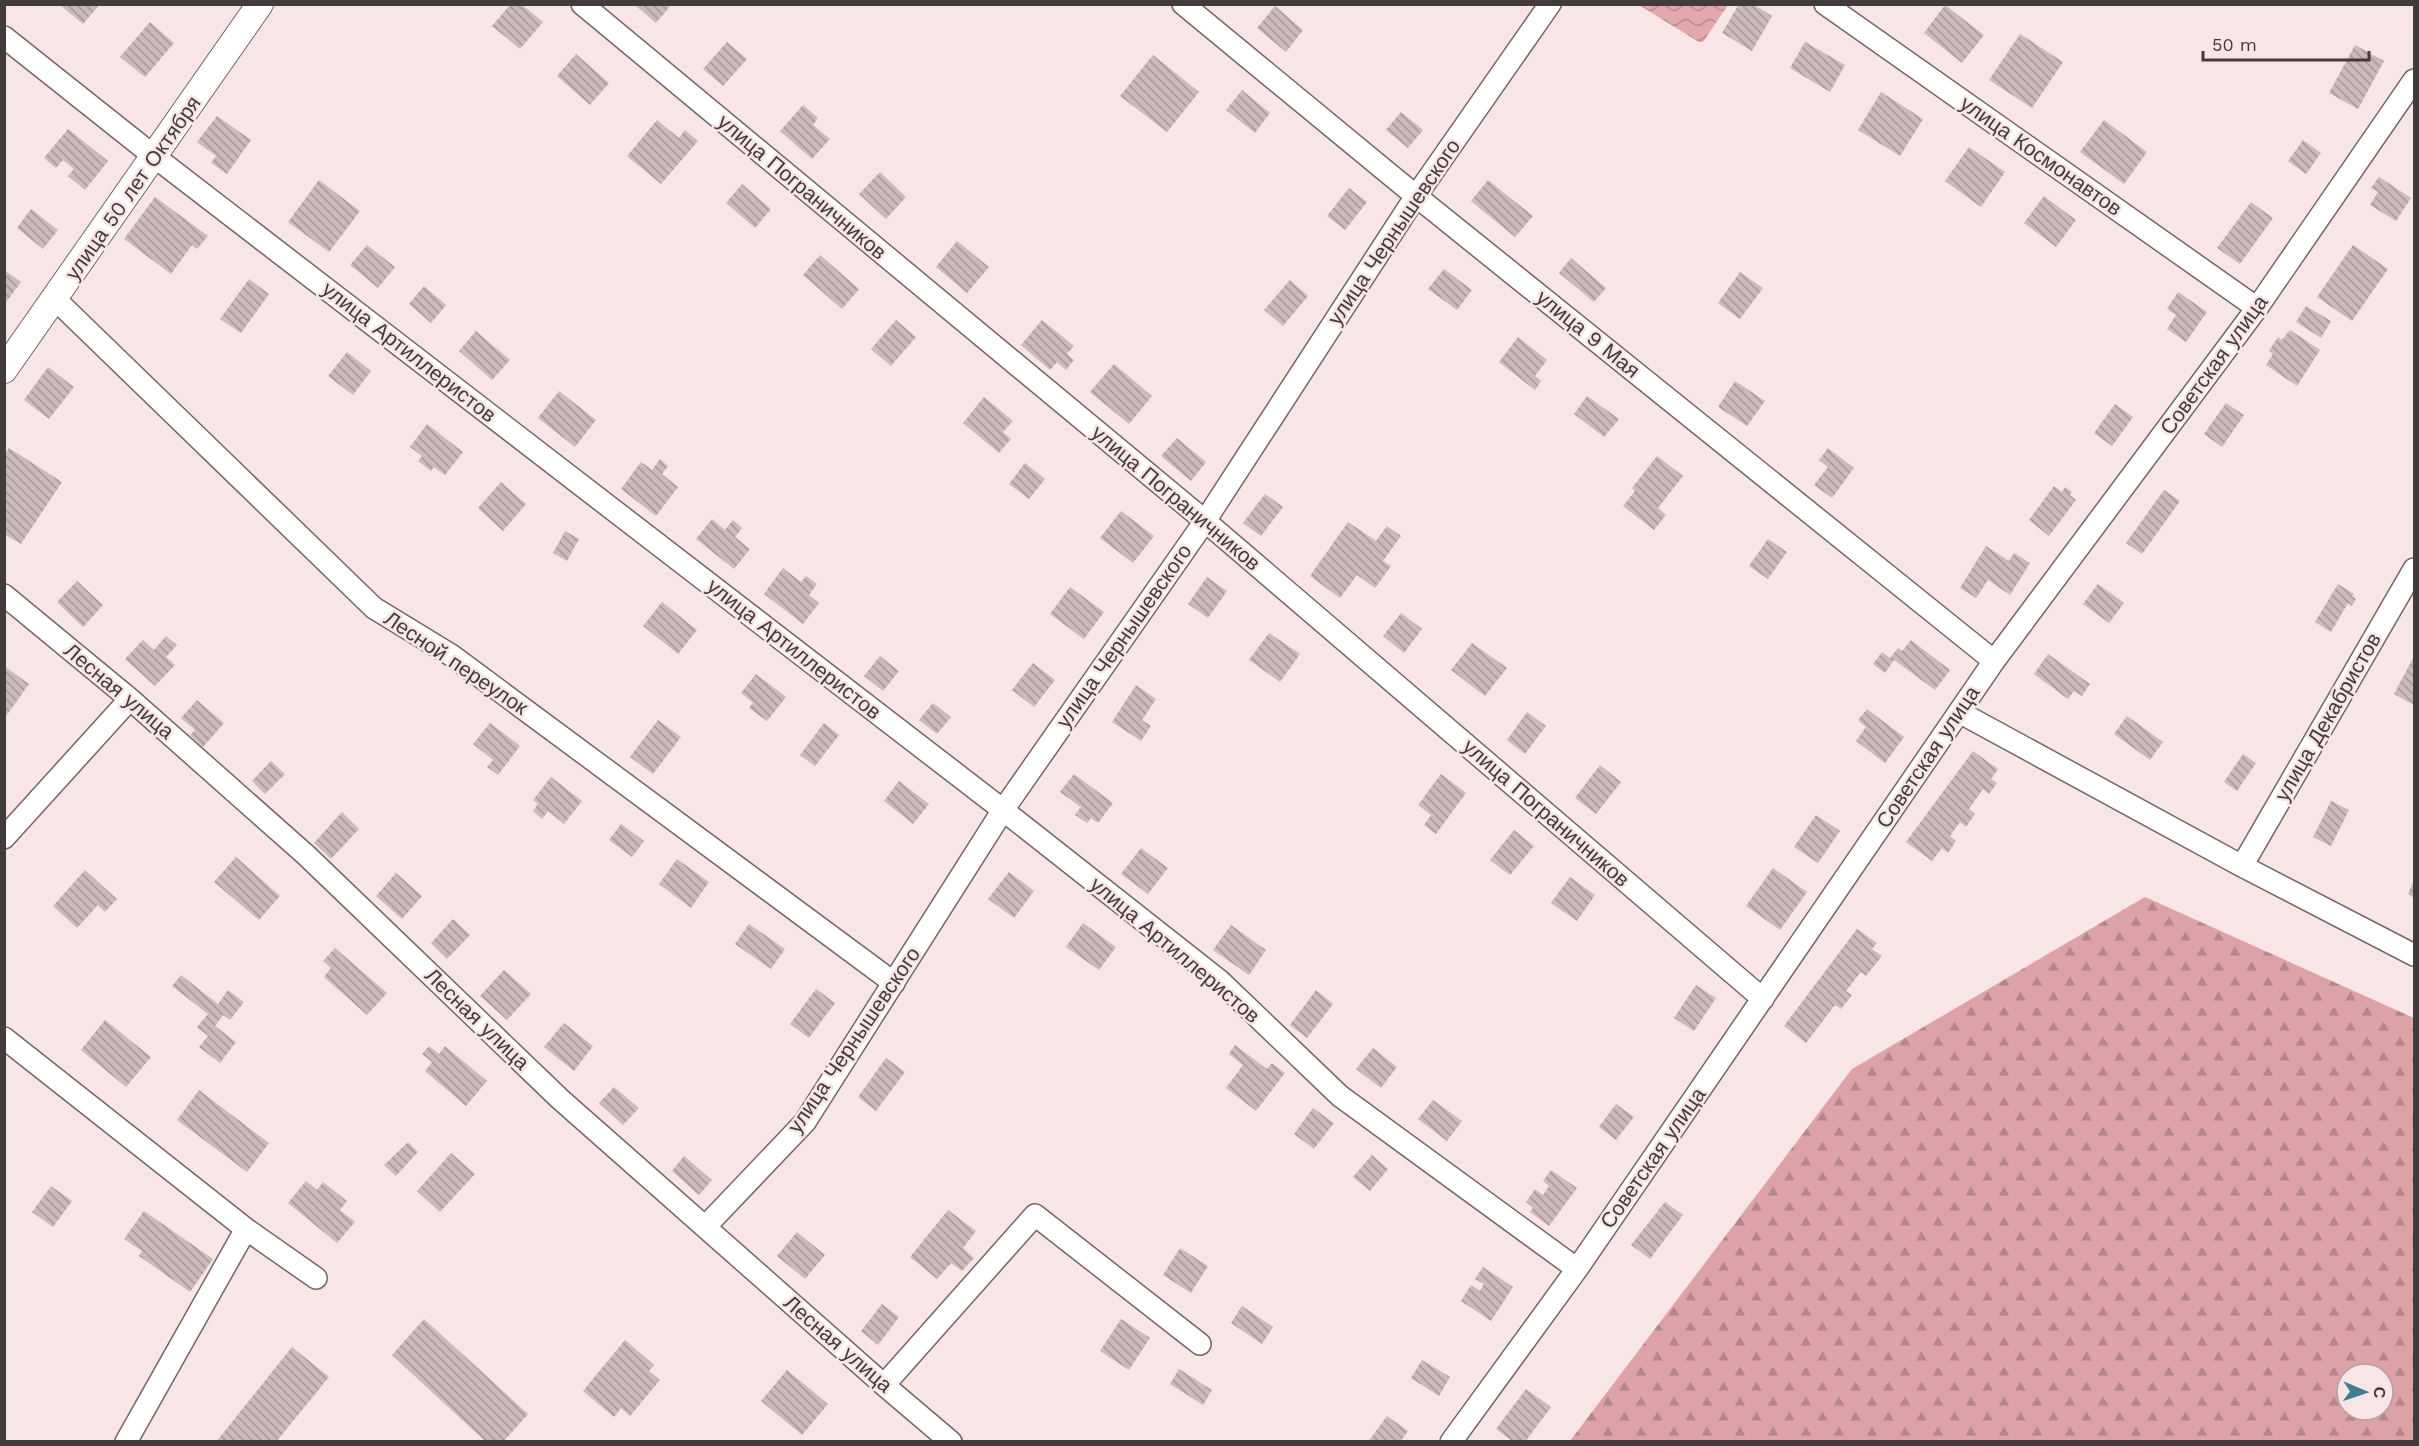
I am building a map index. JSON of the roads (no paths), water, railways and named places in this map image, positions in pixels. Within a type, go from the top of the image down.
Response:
[{"type":"street","name":"улица 50 лет Октября","points":[[4,370],[260,4]]},
{"type":"street","name":"улица Пограничников","points":[[582,4],[1205,521],[1763,999]]},
{"type":"street","name":"улица 9 Мая","points":[[1183,4],[1416,196],[1994,661]]},
{"type":"street","name":"улица Чернышевского","points":[[705,1227],[805,1122],[1003,810],[1205,521],[1416,196],[1550,4]]},
{"type":"street","name":"улица Космонавтов","points":[[1825,4],[2257,308]]},
{"type":"street","name":"улица Артиллеристов","points":[[4,37],[155,157],[1003,810],[1220,981],[1340,1096],[1577,1269]]},
{"type":"street","name":"Советская улица","points":[[1451,1442],[1577,1269],[1994,661],[2257,308],[2415,80]]},
{"type":"street","name":"Лесной переулок","points":[[55,299],[374,608],[451,655],[894,983]]},
{"type":"street","name":"улица Декабристов","points":[[2242,866],[2415,569]]},
{"type":"street","name":"Лесная улица","points":[[4,595],[130,699],[306,855],[560,1099],[951,1442]]},
{"type":"street","points":[[4,838],[130,699]]},
{"type":"street","points":[[1959,712],[2242,866],[2415,955]]},
{"type":"street","points":[[4,1038],[246,1229],[316,1278]]},
{"type":"street","points":[[884,1385],[1035,1215],[1200,1344]]},
{"type":"street","points":[[126,1442],[246,1229]]},
{"type":"water","points":[[1639,5],[1728,5],[1703,42],[1699,42]]}]
